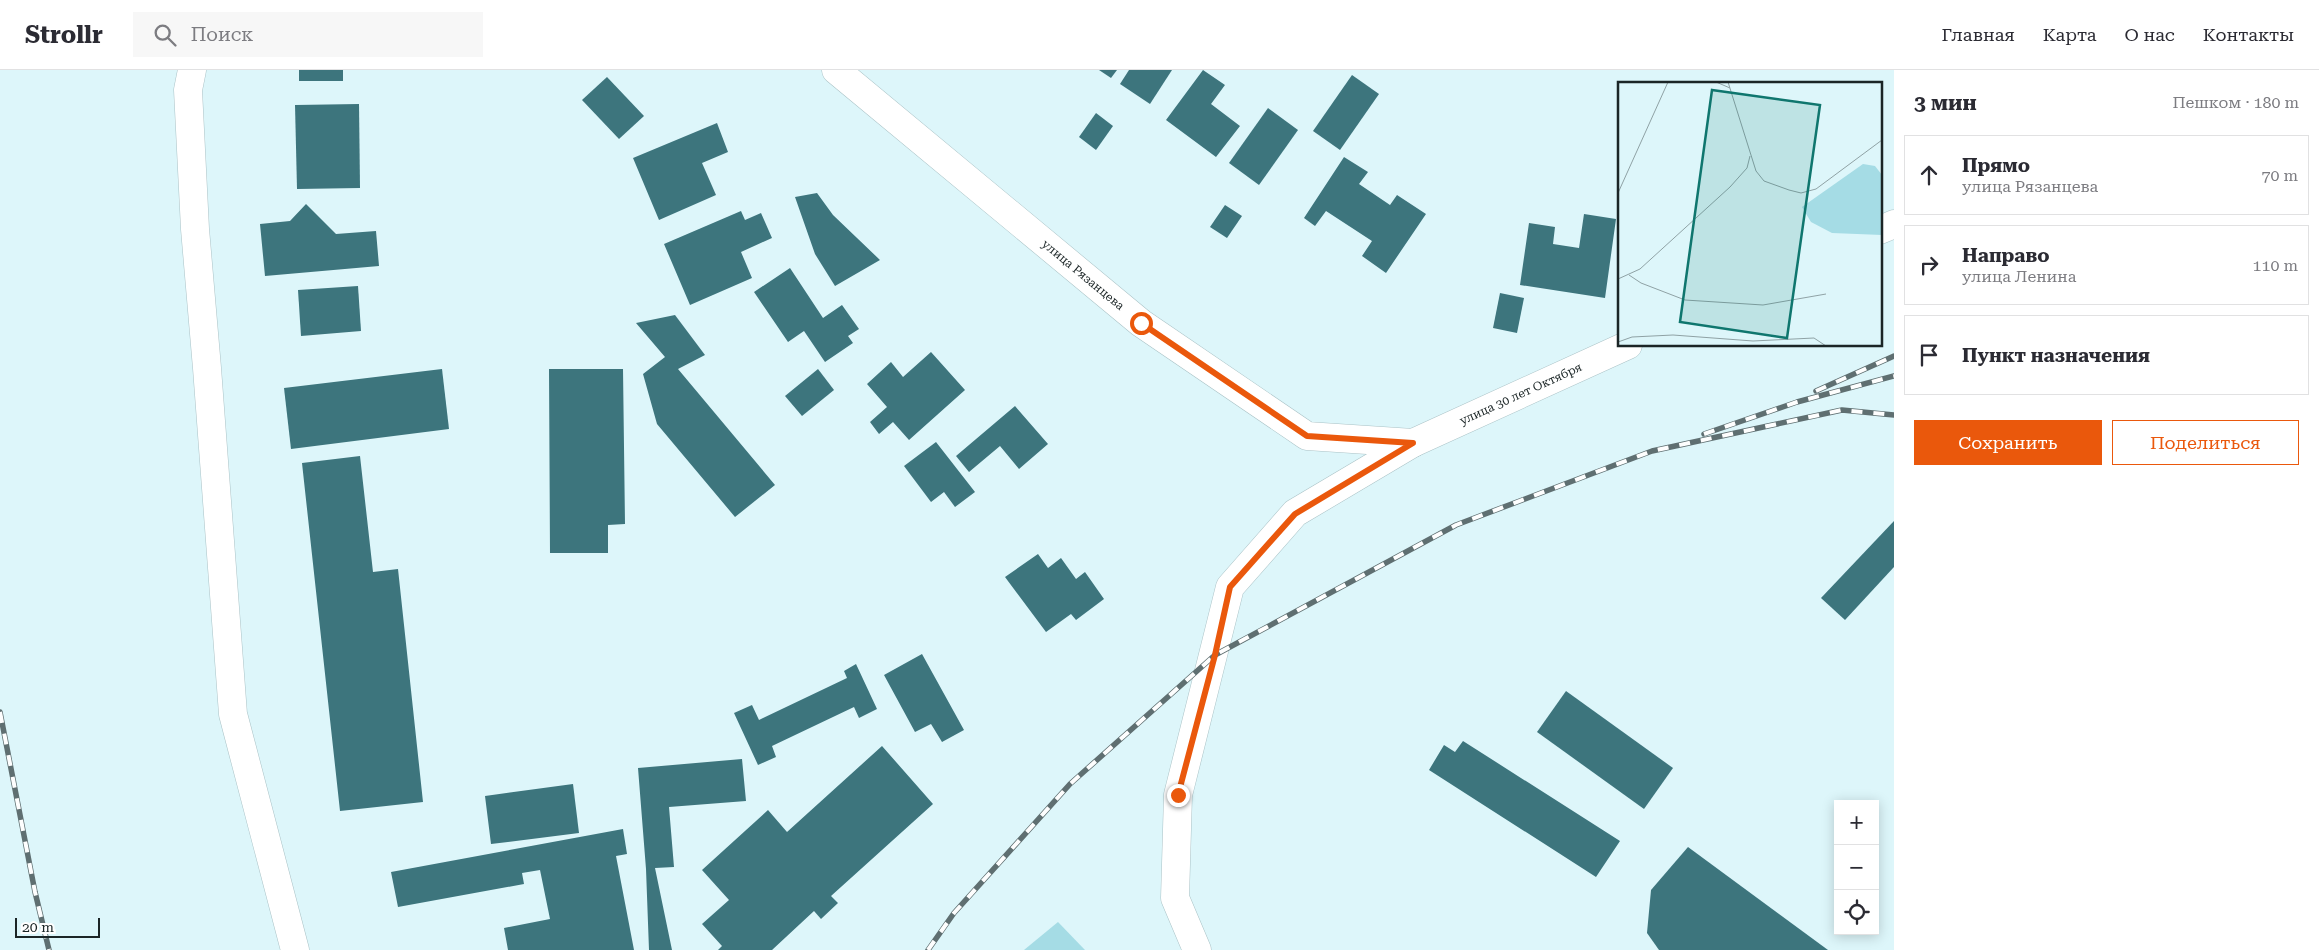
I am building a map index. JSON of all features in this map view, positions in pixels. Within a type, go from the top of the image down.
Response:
[{"type":"street","points":[[192,70],[188,90],[195,229],[233,714],[294,950]]},
{"type":"street","name":"улица Рязанцева","points":[[836,70],[1141,323],[1307,436],[1413,443]]},
{"type":"street","points":[[1882,229],[1894,224]]},
{"type":"street","name":"улица 30 лет Октября","points":[[1197,950],[1175,898],[1178,795],[1215,655],[1230,587],[1295,514],[1413,443],[1626,346]]},
{"type":"shaded area","points":[[1058,922],[1085,950],[1024,950]]},
{"type":"building","points":[[299,70],[343,70],[343,81],[299,81]]},
{"type":"building","points":[[1099,70],[1117,70],[1111,78]]},
{"type":"building","points":[[1129,70],[1172,70],[1150,104],[1120,84]]},
{"type":"building","points":[[1203,70],[1225,85],[1211,104],[1240,126],[1216,157],[1166,120]]},
{"type":"building","points":[[1352,75],[1379,94],[1340,150],[1313,131]]},
{"type":"building","points":[[607,77],[644,116],[619,139],[582,100]]},
{"type":"building","points":[[359,104],[360,188],[297,189],[295,105]]},
{"type":"building","points":[[1268,108],[1298,130],[1259,185],[1229,163]]},
{"type":"building","points":[[1096,113],[1113,126],[1096,150],[1079,137]]},
{"type":"building","points":[[717,123],[728,152],[702,163],[716,195],[659,220],[633,158]]},
{"type":"building","points":[[1344,157],[1368,172],[1359,184],[1390,205],[1397,195],[1426,214],[1386,273],[1362,256],[1372,241],[1326,211],[1315,226],[1304,218]]},
{"type":"building","points":[[817,193],[833,215],[880,260],[835,286],[815,254],[795,197]]},
{"type":"building","points":[[306,204],[336,234],[376,231],[379,266],[265,276],[260,224],[290,221]]},
{"type":"building","points":[[1225,205],[1242,216],[1227,238],[1210,227]]},
{"type":"building","points":[[741,211],[745,220],[761,213],[772,238],[741,252],[752,278],[690,305],[664,244]]},
{"type":"building","points":[[1584,214],[1616,219],[1605,298],[1520,285],[1529,223],[1555,227],[1553,244],[1579,248]]},
{"type":"building","points":[[790,268],[823,318],[842,305],[859,329],[848,336],[853,343],[825,362],[804,331],[788,342],[754,292]]},
{"type":"building","points":[[358,286],[361,331],[301,336],[298,290]]},
{"type":"building","points":[[1500,293],[1524,298],[1517,333],[1493,328]]},
{"type":"building","points":[[675,315],[705,355],[678,369],[775,485],[735,517],[657,424],[643,374],[665,357],[636,323]]},
{"type":"building","points":[[931,352],[965,390],[909,440],[893,422],[879,434],[870,422],[887,407],[867,384],[891,362],[903,377]]},
{"type":"building","points":[[442,369],[449,429],[291,449],[284,388]]},
{"type":"building","points":[[549,369],[623,369],[625,524],[608,525],[608,553],[550,553]]},
{"type":"building","points":[[818,369],[834,390],[802,416],[785,396]]},
{"type":"building","points":[[1015,406],[1048,444],[1019,469],[1000,446],[969,472],[956,456]]},
{"type":"building","points":[[936,442],[975,492],[955,507],[944,492],[931,502],[904,466]]},
{"type":"building","points":[[360,456],[373,572],[398,569],[423,802],[340,811],[302,463]]},
{"type":"building","points":[[1894,521],[1894,567],[1845,620],[1821,598]]},
{"type":"building","points":[[1038,554],[1048,568],[1061,558],[1076,579],[1085,572],[1104,599],[1076,620],[1071,614],[1046,632],[1005,577]]},
{"type":"building","points":[[922,654],[964,730],[942,742],[931,724],[915,732],[884,675]]},
{"type":"building","points":[[856,664],[877,709],[859,718],[854,707],[772,746],[776,757],[758,765],[734,713],[752,705],[759,720],[847,678],[844,671]]},
{"type":"building","points":[[1566,691],[1673,768],[1644,809],[1537,732]]},
{"type":"building","points":[[1463,741],[1620,841],[1596,877],[1429,770],[1444,745],[1455,752]]},
{"type":"building","points":[[882,746],[933,804],[831,896],[838,903],[821,919],[814,911],[772,950],[718,950],[722,946],[702,924],[729,900],[702,870],[768,810],[787,832]]},
{"type":"building","points":[[742,759],[746,801],[669,807],[674,867],[655,868],[672,950],[649,950],[646,869],[638,768]]},
{"type":"building","points":[[573,784],[579,833],[491,844],[485,796]]},
{"type":"building","points":[[623,829],[627,854],[616,856],[634,950],[508,950],[504,928],[550,919],[540,870],[522,873],[524,884],[398,907],[391,872]]},
{"type":"building","points":[[1688,847],[1828,950],[1659,950],[1647,933],[1651,890]]},
{"type":"railway","points":[[1816,391],[1894,356]]},
{"type":"railway","points":[[1704,434],[1797,402],[1894,376]]},
{"type":"railway","points":[[928,950],[954,913],[1070,784],[1215,655],[1456,525],[1652,451],[1842,410],[1894,415]]},
{"type":"railway","points":[[0,712],[35,892],[49,950]]},
{"type":"route","points":[[1141,323],[1307,436],[1413,443],[1295,514],[1230,587],[1215,655],[1178,795]]}]
